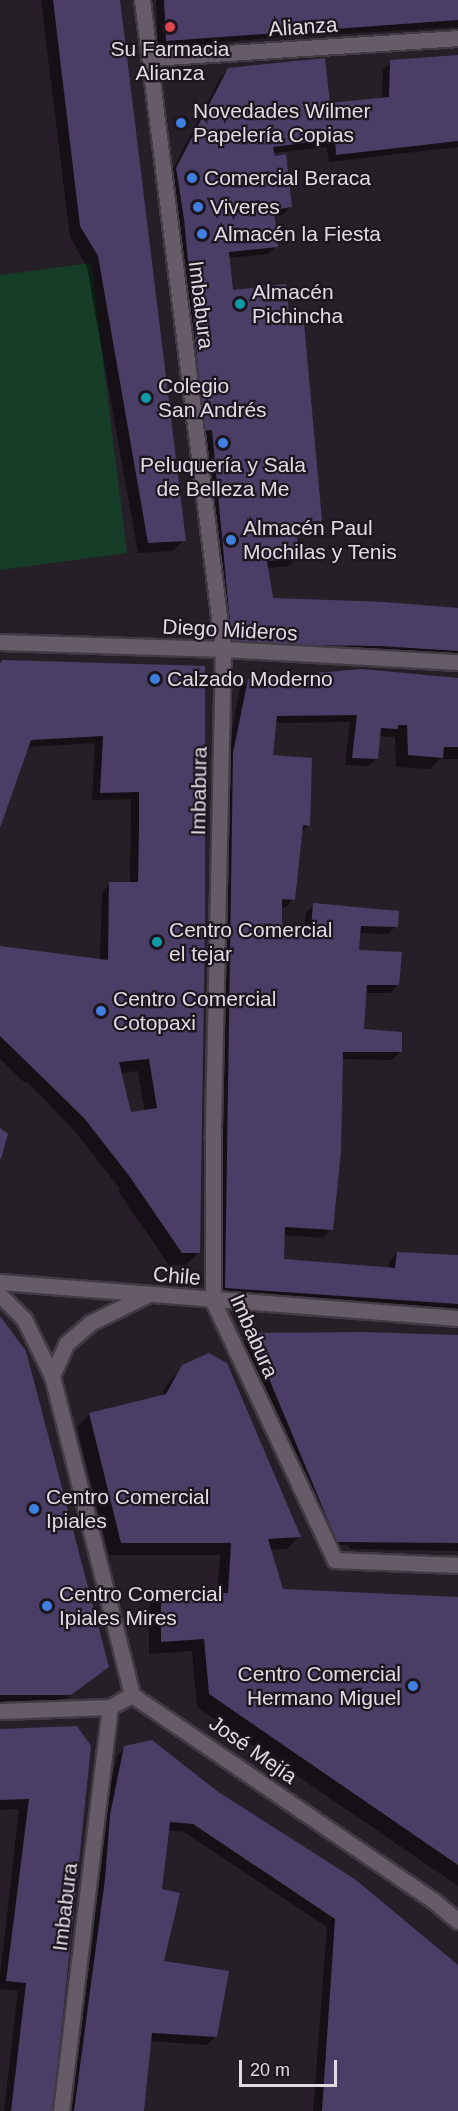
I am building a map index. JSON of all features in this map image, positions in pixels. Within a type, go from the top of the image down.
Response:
[{"type":"street","name":"Imbabura","points":[[142,0],[223,650],[213,1127],[213,1300],[335,1560],[458,1565]]},
{"type":"street","name":"Alianza","points":[[150,58],[458,38]]},
{"type":"street","name":"Diego Mideros","points":[[0,642],[458,662]]},
{"type":"street","name":"Chile","points":[[0,1282],[458,1318]]},
{"type":"street","points":[[52,1376],[66,1344],[90,1323],[147,1294]]},
{"type":"street","points":[[0,1295],[24,1319],[52,1376],[132,1695],[110,1707],[0,1711]]},
{"type":"street","name":"José Mejía","points":[[132,1695],[434,1901],[458,1922]]},
{"type":"street","name":"Imbabura","points":[[61,2111],[110,1707]]},
{"type":"green space","points":[[91,263],[127,553],[0,570],[0,275]]},
{"type":"building","name":"Colegio San Andrés","points":[[53,0],[120,0],[186,541],[148,543],[98,256],[80,226]]},
{"type":"building","points":[[164,0],[458,0],[458,20],[166,41]]},
{"type":"building","points":[[458,55],[458,141],[336,155],[335,139],[273,147],[275,156],[286,154],[292,207],[274,210],[278,247],[229,252],[233,290],[286,284],[289,313],[303,312],[322,521],[296,523],[299,558],[267,561],[273,598],[385,602],[458,608],[458,651],[380,646],[232,644],[212,430],[204,431],[184,219],[176,168],[228,68],[325,58],[330,103],[389,97],[390,60]]},
{"type":"building","points":[[3,660],[205,666],[205,922],[200,1253],[182,1253],[130,1177],[84,1118],[0,1036],[0,946],[108,960],[109,882],[138,882],[139,792],[100,793],[103,736],[31,740],[0,828],[0,663]],"holes":[[[149,1059],[157,1108],[131,1112],[119,1062]]]},
{"type":"building","points":[[362,669],[458,678],[458,747],[444,747],[443,758],[408,755],[407,725],[398,725],[398,729],[381,728],[378,759],[352,758],[357,715],[277,716],[273,755],[312,758],[310,826],[303,825],[295,900],[282,899],[282,925],[311,927],[313,903],[399,911],[398,927],[361,926],[359,950],[402,952],[399,985],[367,985],[364,1029],[402,1032],[402,1052],[343,1052],[341,1151],[333,1230],[285,1227],[284,1259],[395,1268],[397,1252],[458,1255],[458,1304],[225,1288],[233,753],[248,679]]},
{"type":"building","points":[[0,1128],[8,1134],[1,1159],[0,1159]]},
{"type":"building","name":"Centro Comercial Ipiales","points":[[0,1316],[26,1351],[109,1667],[71,1695],[0,1695]]},
{"type":"building","points":[[364,1332],[458,1335],[458,1543],[337,1542],[250,1333]]},
{"type":"building","points":[[209,1353],[227,1363],[301,1537],[268,1539],[283,1589],[458,1597],[458,1865],[209,1694],[204,1639],[161,1642],[161,1593],[228,1593],[231,1543],[121,1543],[89,1413],[166,1394],[182,1365]]},
{"type":"building","points":[[77,1726],[91,1746],[53,2111],[11,2111],[26,1983],[6,1981],[29,1799],[0,1800],[0,1729]]},
{"type":"building","points":[[152,1740],[217,1791],[356,1880],[458,1965],[458,2111],[322,2111],[335,1919],[193,1824],[170,1822],[162,1889],[180,1893],[164,1961],[229,1971],[217,2037],[152,2033],[144,2111],[74,2111],[105,1879],[110,1815],[124,1746]]},
{"type":"place","name":"Su Farmacia Alianza","points":[[170,27]]},
{"type":"place","name":"Novedades Wilmer Papelería Copias","points":[[181,123]]},
{"type":"place","name":"Comercial Beraca","points":[[192,178]]},
{"type":"place","name":"Viveres","points":[[198,207]]},
{"type":"place","name":"Almacén la Fiesta","points":[[202,234]]},
{"type":"place","name":"Almacén Pichincha","points":[[240,304]]},
{"type":"place","name":"Colegio San Andrés","points":[[146,398]]},
{"type":"place","name":"Peluquería y Sala de Belleza Me","points":[[223,443]]},
{"type":"place","name":"Almacén Paul Mochilas y Tenis","points":[[231,540]]},
{"type":"place","name":"Calzado Moderno","points":[[155,679]]},
{"type":"place","name":"Centro Comercial el tejar","points":[[157,942]]},
{"type":"place","name":"Centro Comercial Cotopaxi","points":[[101,1011]]},
{"type":"place","name":"Centro Comercial Ipiales","points":[[34,1509]]},
{"type":"place","name":"Centro Comercial Ipiales Mires","points":[[47,1606]]},
{"type":"place","name":"Centro Comercial Hermano Miguel","points":[[413,1686]]}]
